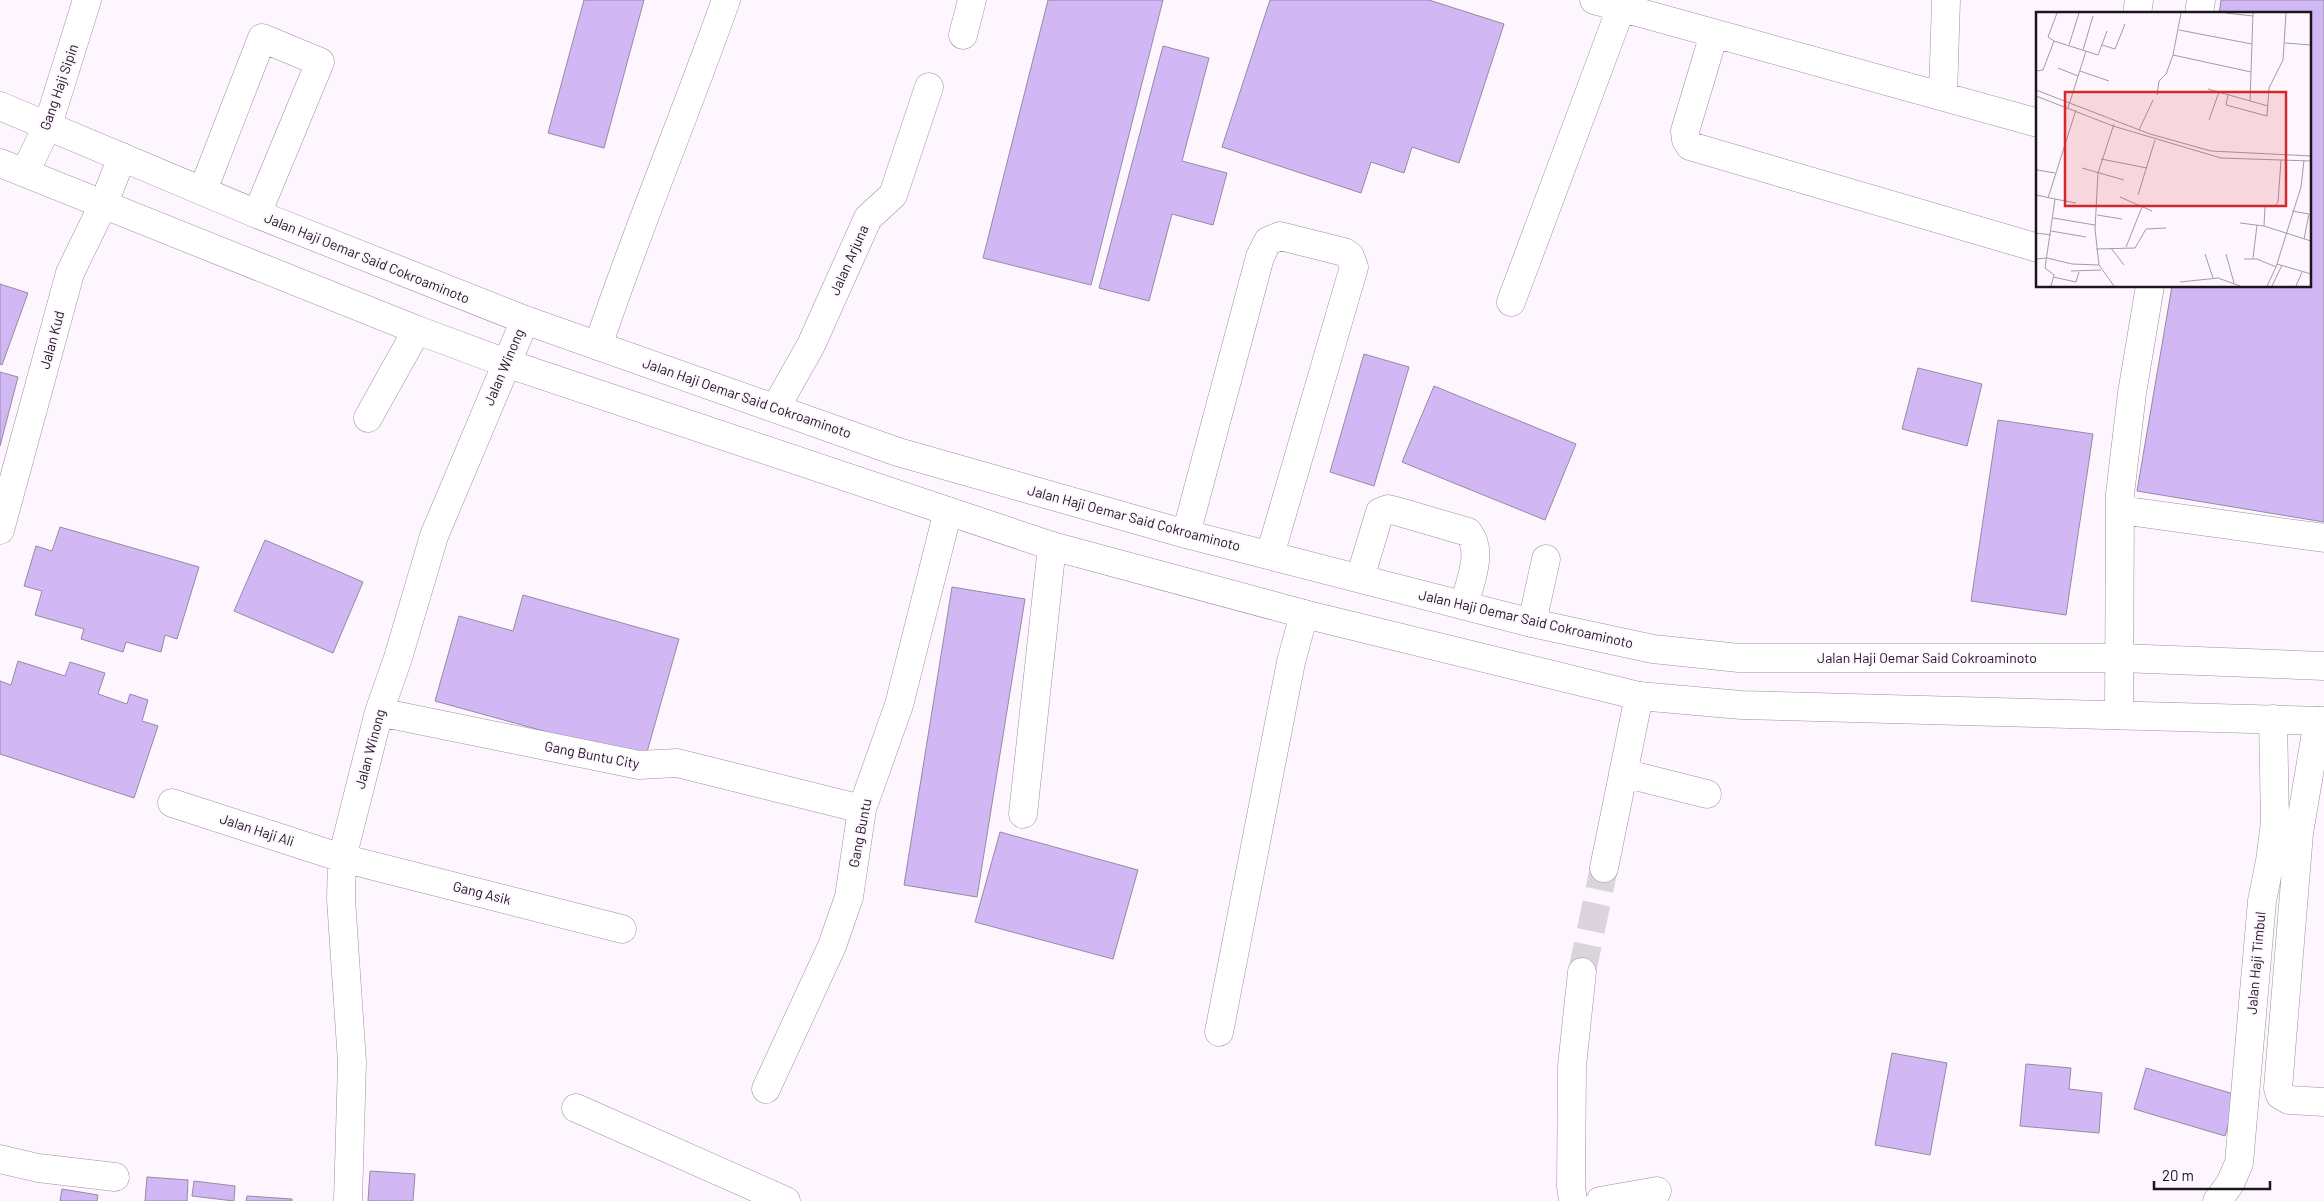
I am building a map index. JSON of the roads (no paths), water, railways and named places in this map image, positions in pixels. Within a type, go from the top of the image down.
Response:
[{"type":"street","name":"Gang Haji Sipin","points":[[25,172],[48,125],[87,0]]},
{"type":"street","points":[[598,346],[617,289],[690,103],[726,0]]},
{"type":"street","points":[[963,35],[972,0]]},
{"type":"street","points":[[1594,0],[2036,122]]},
{"type":"street","points":[[1942,96],[1946,0]]},
{"type":"street","points":[[1510,302],[1621,8]]},
{"type":"street","points":[[1714,34],[1685,131],[1686,140],[1690,146],[2036,247]]},
{"type":"street","points":[[203,190],[262,38],[320,62],[257,214]]},
{"type":"street","name":"Jalan Arjuna","points":[[776,407],[811,345],[868,218],[893,195],[929,86]]},
{"type":"street","name":"Jalan Haji Oemar Said Cokroaminoto","points":[[0,106],[257,214],[525,320],[776,407],[898,452],[1186,534],[1532,623],[1654,649],[1739,658],[2121,658],[2324,666]]},
{"type":"street","name":"Jalan Kud","points":[[0,530],[70,273],[104,203],[122,157]]},
{"type":"street","points":[[0,163],[104,203],[416,330],[506,363],[1052,546],[1304,614],[1639,696],[1741,705],[2321,721],[2315,795],[2299,833],[2278,1088],[2280,1095],[2289,1100],[2324,1102]]},
{"type":"street","points":[[1186,534],[1260,257],[1268,241],[1280,236],[1344,252],[1350,256],[1354,267],[1270,555]]},
{"type":"street","points":[[2119,716],[2121,658],[2120,510],[2132,393],[2150,288]]},
{"type":"street","name":"Jalan Winong","points":[[348,1201],[352,1062],[341,899],[342,858],[379,712],[398,658],[434,536],[525,320]]},
{"type":"street","points":[[368,418],[416,330]]},
{"type":"street","points":[[1360,578],[1380,512],[1388,509],[1396,510],[1468,532],[1475,540],[1477,550],[1464,605]]},
{"type":"street","name":"Gang Buntu","points":[[766,1090],[832,946],[849,897],[862,809],[899,705],[948,510]]},
{"type":"street","points":[[2120,510],[2324,538]]},
{"type":"street","points":[[1024,814],[1052,546]]},
{"type":"street","points":[[1532,623],[1546,559]]},
{"type":"street","points":[[1219,1032],[1291,662],[1304,614]]},
{"type":"street","points":[[1604,868],[1639,696]]},
{"type":"street","name":"Gang Buntu City","points":[[379,712],[639,765],[677,763],[862,809]]},
{"type":"street","name":"Jalan Haji Timbul","points":[[2217,1201],[2230,1184],[2239,1163],[2262,901],[2270,862],[2274,822],[2273,719]]},
{"type":"street","points":[[1623,773],[1707,794]]},
{"type":"street","name":"Jalan Haji Ali","points":[[172,802],[342,858]]},
{"type":"street","name":"Gang Asik","points":[[342,858],[622,929]]},
{"type":"street","points":[[1573,1201],[1571,1186],[1572,1066],[1582,972]]},
{"type":"street","points":[[576,1108],[786,1201]]},
{"type":"street","points":[[0,1159],[38,1168],[115,1177]]},
{"type":"street","points":[[1600,1201],[1657,1191]]},
{"type":"tunnel","points":[[1582,972],[1604,868]]}]
